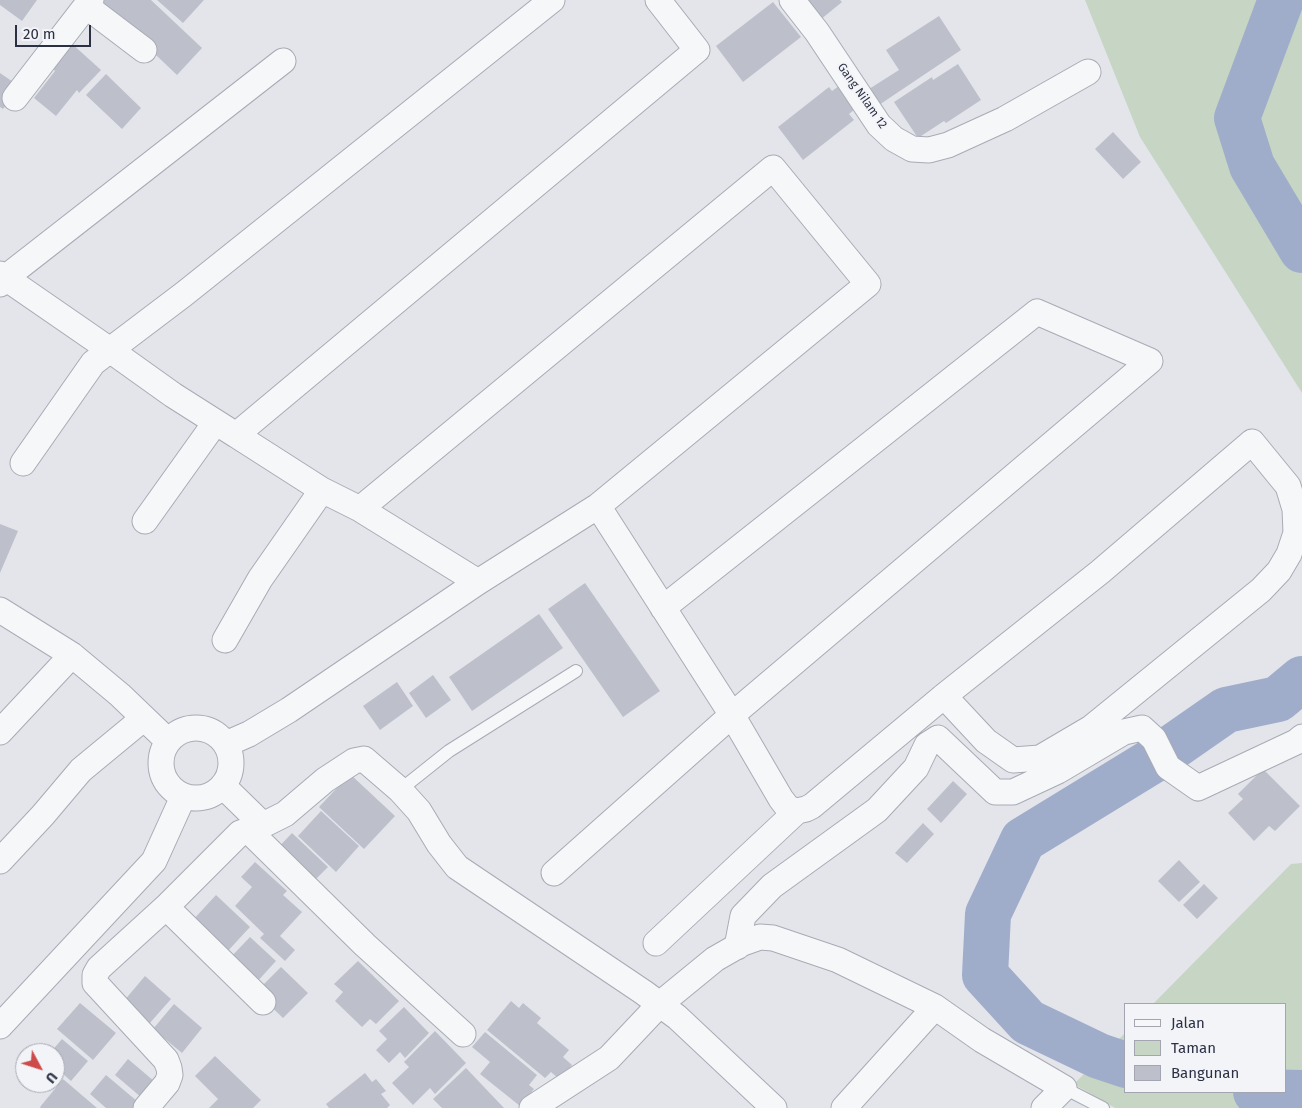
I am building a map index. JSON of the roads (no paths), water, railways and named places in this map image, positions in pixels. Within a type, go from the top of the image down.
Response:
[{"type":"street","points":[[23,463],[93,363],[184,294],[552,0]]},
{"type":"street","points":[[236,435],[698,50],[658,0]]},
{"type":"street","name":"Gang Nilam 12","points":[[792,0],[817,32],[879,124],[894,139],[912,149],[928,150],[948,145],[1005,119],[1088,72]]},
{"type":"street","points":[[15,98],[89,3],[144,50]]},
{"type":"street","points":[[283,61],[2,279],[110,350],[214,423],[322,490],[360,509],[478,582]]},
{"type":"street","points":[[226,744],[249,734],[289,710],[478,582],[598,506],[868,284],[773,168],[360,509]]},
{"type":"street","points":[[554,872],[732,714],[1150,361],[1037,312],[663,608]]},
{"type":"street","points":[[145,521],[214,423]]},
{"type":"street","points":[[598,506],[732,714],[781,799],[788,808],[796,811],[812,806],[944,696],[1100,572],[1252,442],[1288,486],[1295,509],[1296,533],[1289,554],[1279,570],[1261,590],[1082,733],[1040,758],[1013,760],[986,741],[944,696]]},
{"type":"street","points":[[225,640],[260,579],[322,490]]},
{"type":"street","points":[[0,610],[72,655],[120,695],[168,741]]},
{"type":"street","points":[[0,732],[72,655]]},
{"type":"street","points":[[0,861],[82,770],[144,718]]},
{"type":"street","points":[[198,728],[209,730],[218,736],[226,744],[231,754],[229,776],[223,786],[215,793],[204,798],[183,797],[173,791],[161,773],[160,761],[168,741],[182,731],[198,728]]},
{"type":"street","points":[[737,947],[743,916],[772,886],[877,810],[916,768],[927,745],[938,738],[995,792],[1013,792],[1049,775],[1124,732],[1142,728],[1154,739],[1168,767],[1198,788],[1296,742],[1302,737]]},
{"type":"street","points":[[146,1108],[167,1083],[170,1075],[169,1068],[166,1060],[95,982],[95,975],[99,968],[166,907],[240,834],[286,814],[325,780],[354,761],[364,759],[400,790],[419,810],[439,844],[457,867],[678,1017],[774,1108]]},
{"type":"street","points":[[223,786],[255,828],[365,945],[463,1034]]},
{"type":"street","points":[[0,1026],[154,861],[183,797]]},
{"type":"street","points":[[656,943],[796,811]]},
{"type":"street","points":[[166,907],[263,1002]]},
{"type":"street","points":[[532,1108],[609,1058],[660,1004],[715,959],[760,937],[773,938],[838,960],[935,1007],[982,1040],[1064,1088],[1044,1108]]},
{"type":"street","points":[[844,1108],[935,1007]]},
{"type":"lane","points":[[400,790],[449,751],[576,671]]},
{"type":"lane","points":[[1064,1088],[1103,1108]]},
{"type":"waterway","points":[[1281,0],[1237,118],[1252,166],[1302,250]]},
{"type":"waterway","points":[[1124,1064],[1099,1056],[1028,1022],[985,975],[988,914],[1023,840],[1157,758],[1226,710],[1278,699],[1302,679]]},
{"type":"waterway","points":[[1287,1093],[1302,1093]]}]
